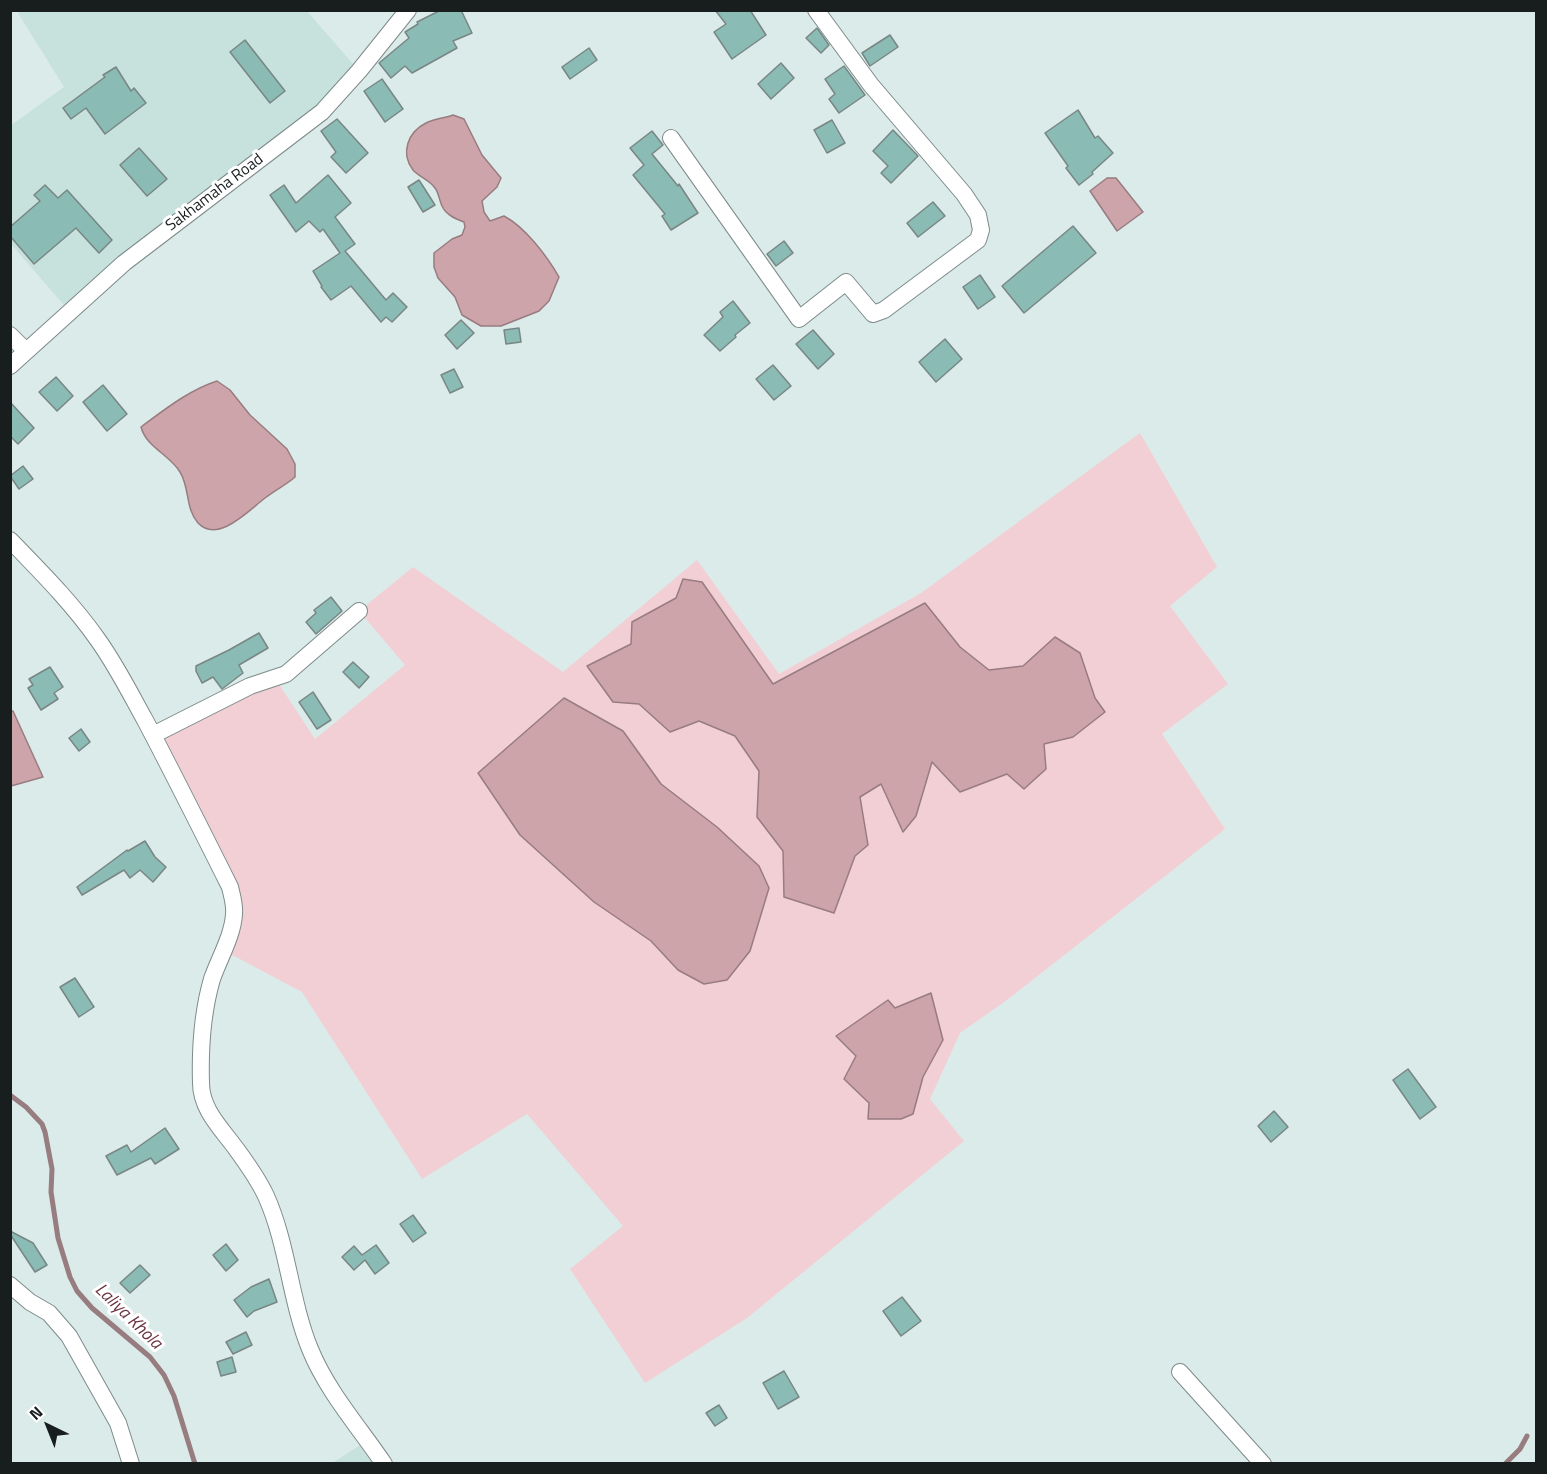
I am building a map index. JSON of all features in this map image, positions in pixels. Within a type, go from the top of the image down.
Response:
[{"type":"street","name":"Sakhamaha Road","points":[[10,366],[124,262],[322,112],[359,71],[408,10]]},
{"type":"street","points":[[671,138],[800,319],[846,282],[873,314],[884,310],[978,240],[981,230],[978,215],[964,194],[871,84],[816,10]]},
{"type":"street","points":[[10,335],[26,351]]},
{"type":"street","points":[[10,540],[52,584],[98,640],[118,671],[230,887],[234,902],[232,927],[212,980],[203,1032],[201,1085],[203,1098],[211,1116],[253,1173],[266,1197],[284,1253],[310,1350],[326,1382],[384,1464]]},
{"type":"street","points":[[153,735],[250,686],[286,674],[358,611]]},
{"type":"street","points":[[10,1285],[30,1302],[49,1313],[69,1336],[118,1423],[131,1464]]},
{"type":"street","points":[[1180,1372],[1263,1464]]},
{"type":"shaded area","points":[[21,11],[307,11],[359,71],[69,311],[11,244],[10,126],[64,87],[18,13]]},
{"type":"shaded area","points":[[453,115],[464,119],[482,155],[501,178],[497,187],[482,201],[484,212],[490,221],[504,216],[520,227],[542,251],[559,277],[549,301],[539,311],[501,326],[481,326],[462,315],[455,297],[438,278],[434,267],[434,253],[452,239],[462,235],[464,222],[446,212],[435,188],[413,170],[407,157],[411,137],[420,127]]},
{"type":"shaded area","points":[[1107,178],[1116,178],[1143,212],[1117,231],[1090,191]]},
{"type":"shaded area","points":[[217,381],[230,390],[250,415],[287,449],[295,464],[295,477],[233,523],[215,530],[198,523],[191,511],[180,472],[153,446],[141,427],[187,395]]},
{"type":"shaded area","points":[[1140,433],[1217,567],[1170,606],[1228,684],[1162,734],[1225,829],[1007,1000],[960,1033],[930,1099],[964,1141],[747,1318],[645,1383],[570,1269],[623,1226],[527,1114],[422,1179],[302,992],[223,950],[234,915],[153,735],[275,678],[315,739],[405,665],[359,611],[413,567],[563,672],[697,560],[779,674],[921,593]]},
{"type":"shaded area","points":[[683,579],[702,582],[773,684],[925,603],[960,647],[989,670],[1023,666],[1055,637],[1080,653],[1095,698],[1105,712],[1073,737],[1044,744],[1046,769],[1024,789],[1007,774],[960,792],[932,762],[916,816],[903,832],[881,784],[860,797],[868,845],[855,856],[834,913],[784,897],[783,851],[757,817],[759,771],[735,736],[699,721],[670,732],[639,704],[613,702],[587,666],[631,644],[632,622],[676,598]]},
{"type":"shaded area","points":[[564,698],[623,731],[661,784],[717,827],[759,866],[769,888],[750,951],[727,980],[704,984],[678,970],[651,941],[594,902],[520,835],[478,773]]},
{"type":"shaded area","points":[[13,711],[43,777],[11,786],[10,712]]},
{"type":"shaded area","points":[[931,993],[943,1040],[923,1077],[913,1114],[901,1119],[868,1119],[869,1103],[844,1079],[856,1056],[836,1036],[888,1000],[895,1008]]},
{"type":"shaded area","points":[[368,1440],[384,1464],[331,1464]]},
{"type":"building","points":[[441,10],[461,10],[472,33],[453,41],[457,48],[412,73],[405,66],[391,78],[379,63],[409,38],[405,32],[418,24],[417,22]]},
{"type":"building","points":[[715,10],[750,10],[766,35],[732,59],[714,32],[726,24]]},
{"type":"building","points":[[817,28],[829,45],[821,53],[806,38]]},
{"type":"building","points":[[890,35],[898,47],[870,66],[862,53]]},
{"type":"building","points":[[245,40],[285,91],[270,103],[230,52]]},
{"type":"building","points":[[589,48],[597,60],[570,79],[562,67]]},
{"type":"building","points":[[781,63],[794,78],[771,99],[758,84]]},
{"type":"building","points":[[844,66],[865,95],[839,113],[829,99],[835,94],[825,79]]},
{"type":"building","points":[[116,67],[131,91],[134,88],[146,103],[105,134],[86,108],[71,119],[63,108]]},
{"type":"building","points":[[382,79],[403,109],[385,122],[364,91]]},
{"type":"building","points":[[1078,110],[1095,138],[1098,136],[1113,153],[1079,185],[1045,133]]},
{"type":"building","points":[[337,119],[368,153],[346,173],[331,157],[336,152],[321,131]]},
{"type":"building","points":[[832,120],[845,143],[827,153],[814,130]]},
{"type":"building","points":[[893,130],[918,156],[891,183],[881,173],[888,166],[873,151]]},
{"type":"building","points":[[652,131],[663,145],[652,154],[678,186],[679,184],[698,213],[671,230],[662,216],[665,214],[633,175],[644,165],[630,148]]},
{"type":"building","points":[[139,148],[167,179],[147,196],[120,165]]},
{"type":"building","points":[[328,175],[351,203],[335,217],[355,244],[345,251],[386,300],[393,293],[407,307],[392,322],[386,317],[381,322],[351,286],[331,300],[313,271],[340,253],[323,229],[320,232],[309,221],[296,232],[270,195],[284,185],[296,203]]},
{"type":"building","points":[[419,180],[435,205],[423,212],[408,187]]},
{"type":"building","points":[[45,185],[58,198],[67,190],[112,240],[99,253],[76,228],[34,264],[10,236],[10,227],[40,201],[34,195]]},
{"type":"building","points":[[933,202],[945,216],[918,237],[907,223]]},
{"type":"building","points":[[1073,226],[1096,253],[1024,313],[1002,286]]},
{"type":"building","points":[[784,241],[793,253],[776,266],[767,254]]},
{"type":"building","points":[[980,275],[995,297],[978,309],[963,287]]},
{"type":"building","points":[[733,301],[750,323],[720,351],[704,335],[723,317],[720,312]]},
{"type":"building","points":[[461,320],[474,333],[457,349],[445,335]]},
{"type":"building","points":[[519,328],[521,342],[506,344],[504,330]]},
{"type":"building","points":[[813,330],[834,354],[818,369],[796,344]]},
{"type":"building","points":[[945,339],[962,359],[936,382],[919,362]]},
{"type":"building","points":[[773,365],[791,386],[774,400],[756,379]]},
{"type":"building","points":[[454,369],[463,387],[450,393],[441,375]]},
{"type":"building","points":[[56,377],[73,396],[57,411],[39,392]]},
{"type":"building","points":[[103,385],[127,414],[107,431],[83,402]]},
{"type":"building","points":[[10,402],[34,428],[18,444],[10,436]]},
{"type":"building","points":[[23,466],[33,479],[19,489],[10,476]]},
{"type":"building","points":[[331,597],[342,611],[316,634],[306,622],[316,613],[314,610]]},
{"type":"building","points":[[259,633],[268,648],[239,665],[243,673],[222,689],[213,677],[202,683],[196,666]]},
{"type":"building","points":[[353,662],[369,677],[359,688],[343,672]]},
{"type":"building","points":[[50,667],[63,687],[54,693],[58,699],[41,710],[28,688],[33,685],[29,679]]},
{"type":"building","points":[[313,692],[331,720],[317,729],[299,702]]},
{"type":"building","points":[[81,729],[90,742],[79,751],[69,738]]},
{"type":"building","points":[[145,841],[155,857],[166,867],[153,882],[140,870],[130,878],[124,870],[82,895],[77,887],[127,850]]},
{"type":"building","points":[[75,978],[94,1007],[79,1017],[60,987]]},
{"type":"building","points":[[1408,1069],[1436,1107],[1420,1119],[1393,1080]]},
{"type":"building","points":[[1274,1111],[1288,1127],[1271,1142],[1258,1126]]},
{"type":"building","points":[[165,1128],[179,1149],[155,1164],[151,1158],[117,1175],[106,1156],[127,1145],[131,1152]]},
{"type":"building","points":[[413,1215],[426,1233],[413,1242],[400,1224]]},
{"type":"building","points":[[10,1231],[33,1243],[47,1265],[35,1272]]},
{"type":"building","points":[[226,1244],[238,1260],[226,1271],[213,1255]]},
{"type":"building","points":[[376,1245],[389,1263],[375,1274],[365,1260],[354,1270],[342,1257],[354,1246],[362,1255]]},
{"type":"building","points":[[140,1265],[150,1275],[130,1293],[120,1283]]},
{"type":"building","points":[[269,1279],[277,1302],[254,1311],[247,1317],[234,1300],[251,1287]]},
{"type":"building","points":[[902,1297],[921,1321],[901,1336],[883,1311]]},
{"type":"building","points":[[246,1332],[252,1345],[233,1354],[226,1342]]},
{"type":"building","points":[[232,1357],[236,1372],[221,1376],[217,1362]]},
{"type":"building","points":[[784,1371],[799,1397],[778,1409],[763,1383]]},
{"type":"building","points":[[719,1405],[727,1418],[715,1426],[706,1413]]},
{"type":"waterway","name":"Laliya Khola","points":[[10,1095],[26,1107],[42,1124],[45,1132],[52,1169],[51,1192],[58,1238],[70,1277],[77,1291],[92,1308],[150,1357],[164,1375],[174,1396],[195,1464]]},
{"type":"waterway","points":[[1505,1464],[1520,1449],[1527,1436]]}]
